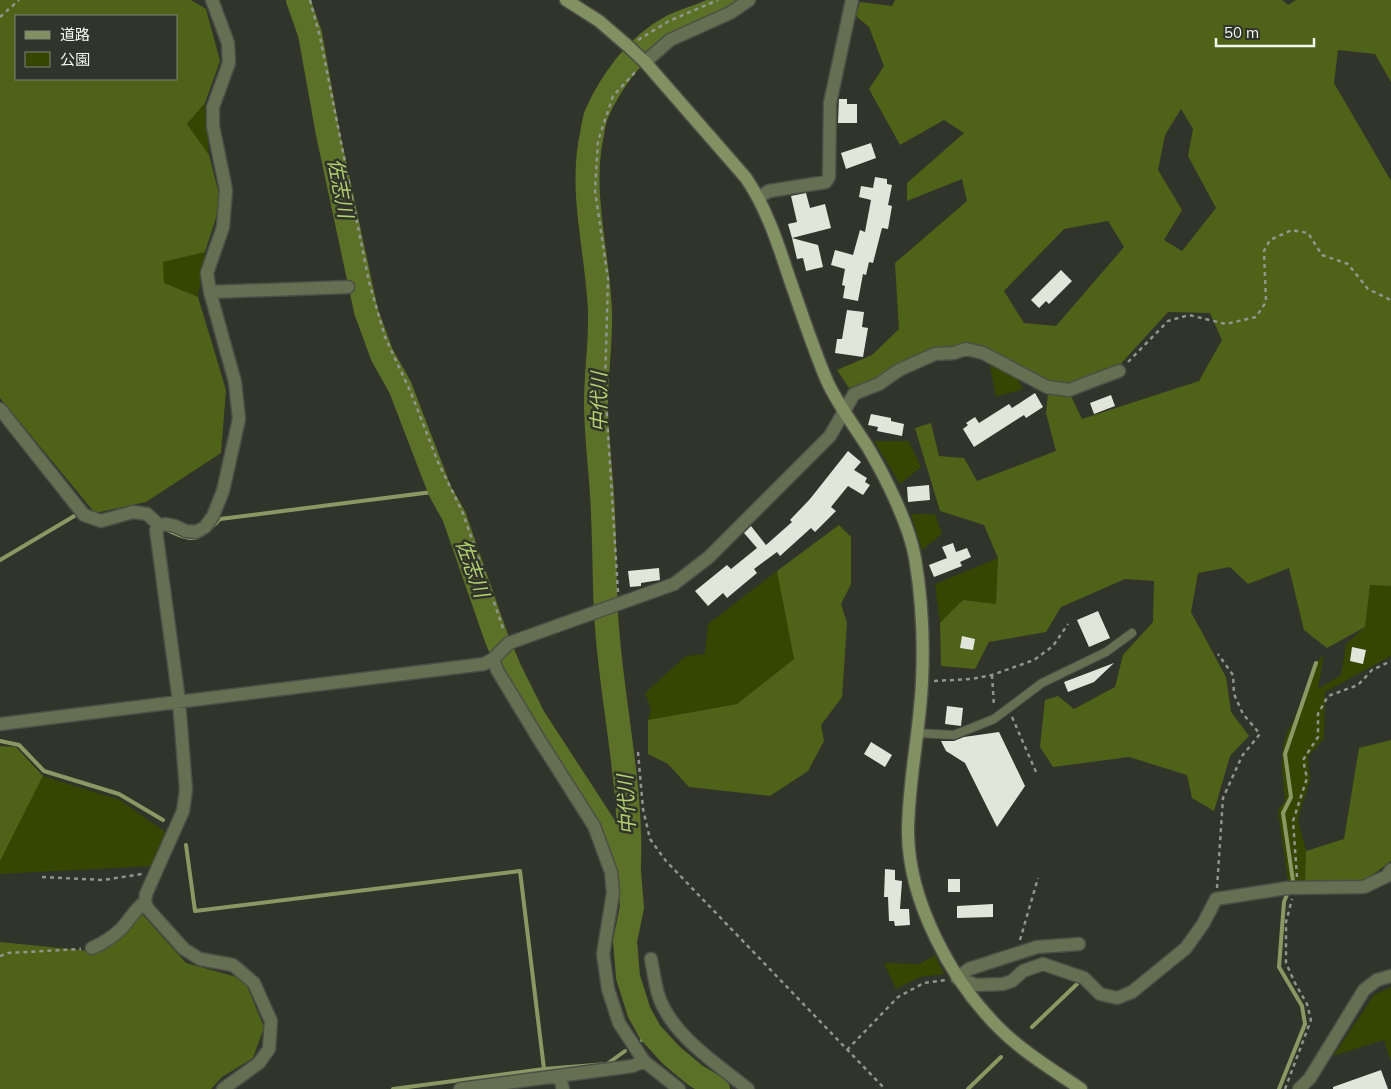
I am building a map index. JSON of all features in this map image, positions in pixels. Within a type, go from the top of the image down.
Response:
[{"type":"street","points":[[212,0],[214,1],[228,43],[229,63],[214,107],[213,126],[226,190],[223,227],[207,273],[210,292],[235,382],[239,419],[223,492],[213,516],[204,527],[196,532],[186,531],[166,524],[156,530],[179,701],[186,790],[183,811],[146,894],[145,902],[148,909],[184,949],[200,959],[233,965],[254,983],[271,1021],[269,1049],[259,1063],[223,1089]]},
{"type":"street","points":[[566,0],[599,21],[645,62],[746,178],[759,197],[824,373],[844,412],[867,447],[898,506],[915,555],[922,607],[922,681],[908,834],[914,880],[928,922],[957,978],[999,1028],[1037,1059],[1080,1089]]},
{"type":"street","points":[[645,62],[670,40],[730,13],[749,0]]},
{"type":"street","points":[[759,197],[769,191],[826,182],[829,176],[830,102],[852,0]]},
{"type":"street","points":[[210,292],[348,287]]},
{"type":"street","points":[[0,724],[484,664],[493,659],[509,643],[674,584],[709,558],[830,436],[854,394],[879,384],[899,370],[935,354],[954,353],[966,349],[983,353],[1047,387],[1068,390],[1119,371]]},
{"type":"street","points":[[0,409],[84,516],[101,521],[133,512],[147,514],[160,526]]},
{"type":"street","points":[[493,659],[497,670],[530,725],[594,826],[611,872],[612,892],[603,954],[608,989],[619,1023],[644,1062],[679,1089]]},
{"type":"street","points":[[957,978],[976,985],[1003,984],[1012,981],[1023,970],[1043,964],[1084,978],[1100,994],[1117,998],[1132,992],[1186,948],[1203,924],[1216,899],[1291,888],[1364,887],[1387,876],[1391,870]]},
{"type":"street","points":[[92,948],[107,941],[122,928],[138,906],[145,902]]},
{"type":"street","points":[[957,978],[969,969],[1037,947],[1079,944]]},
{"type":"street","points":[[651,959],[658,995],[670,1018],[691,1043],[748,1089]]},
{"type":"street","points":[[1299,1089],[1310,1078],[1364,990],[1376,980],[1391,976]]},
{"type":"street","points":[[460,1089],[633,1066],[644,1062]]},
{"type":"street","points":[[559,1076],[563,1089]]},
{"type":"lane","points":[[916,733],[954,735],[994,719],[1042,683],[1106,652],[1132,633]]},
{"type":"path","points":[[0,17],[19,0]]},
{"type":"path","points":[[310,0],[320,37],[369,282],[385,338],[411,392],[438,462],[462,511],[509,643]]},
{"type":"path","points":[[628,46],[668,21],[718,0]]},
{"type":"path","points":[[619,603],[605,385],[608,279],[595,191],[598,141],[613,96],[645,62]]},
{"type":"path","points":[[1119,371],[1168,321],[1189,315],[1226,324],[1256,316],[1266,302],[1264,251],[1270,240],[1292,230],[1308,233],[1322,255],[1348,264],[1368,289],[1391,300]]},
{"type":"path","points":[[922,681],[971,679],[992,675],[1034,660],[1053,646],[1068,624]]},
{"type":"path","points":[[1216,899],[1223,798],[1242,756],[1260,734],[1243,714],[1234,694],[1233,675],[1218,654]]},
{"type":"path","points":[[1285,1089],[1312,1020],[1307,1004],[1286,963],[1286,922],[1291,888],[1298,873],[1293,821],[1307,778],[1303,760],[1318,737],[1318,714],[1328,696],[1358,685],[1372,670],[1391,661]]},
{"type":"path","points":[[992,675],[994,719]]},
{"type":"path","points":[[1008,709],[1036,772]]},
{"type":"path","points":[[638,752],[643,809],[650,839],[655,847],[666,862],[885,1089]]},
{"type":"path","points":[[42,877],[103,880],[156,872]]},
{"type":"path","points":[[1016,954],[1038,878]]},
{"type":"path","points":[[0,956],[92,948]]},
{"type":"path","points":[[847,1050],[898,997],[924,983],[957,978]]},
{"type":"green space","points":[[0,0],[191,0],[206,9],[220,61],[205,103],[187,124],[209,155],[221,202],[205,252],[163,262],[164,283],[198,297],[226,390],[221,453],[146,502],[95,513],[0,398]]},
{"type":"green space","points":[[895,0],[1282,0],[1288,5],[1296,0],[1391,0],[1391,82],[1375,54],[1338,50],[1334,83],[1391,181],[1391,586],[1370,585],[1365,627],[1327,648],[1304,630],[1289,568],[1248,584],[1230,567],[1198,573],[1191,612],[1226,677],[1231,712],[1249,736],[1230,756],[1214,811],[1192,798],[1187,775],[1129,757],[1053,767],[1040,747],[1045,700],[1058,696],[1074,709],[1115,687],[1123,655],[1153,622],[1154,581],[1125,579],[1061,607],[1046,632],[989,642],[975,669],[941,666],[940,623],[963,600],[996,604],[998,558],[984,525],[940,511],[915,428],[931,423],[939,456],[964,458],[977,481],[1056,451],[1046,413],[1049,383],[973,343],[932,348],[872,382],[849,388],[837,370],[872,355],[899,329],[895,263],[967,201],[962,179],[907,201],[907,183],[964,133],[944,120],[900,145],[869,89],[884,66],[869,27],[856,16],[860,2],[892,6]],"holes":[[[1181,109],[1193,129],[1188,156],[1216,208],[1182,251],[1164,240],[1182,210],[1158,170],[1165,135]],[[1108,221],[1124,247],[1056,326],[1024,323],[1004,291],[1064,229]],[[1168,312],[1210,313],[1222,340],[1199,381],[1082,419],[1066,386],[1117,368]]]},
{"type":"green space","points":[[205,103],[209,155],[187,124]]},
{"type":"green space","points":[[205,252],[198,297],[164,284],[163,262]]},
{"type":"green space","points":[[990,366],[1014,372],[1023,389],[996,397]]},
{"type":"green space","points":[[874,441],[909,441],[921,467],[900,484]]},
{"type":"green space","points":[[911,514],[935,514],[942,534],[922,550]]},
{"type":"green space","points":[[839,525],[851,537],[851,584],[841,604],[847,623],[842,697],[821,725],[824,741],[808,771],[770,796],[689,787],[668,764],[648,754],[648,720],[737,704],[794,659],[777,571]]},
{"type":"green space","points":[[998,558],[996,604],[963,600],[940,623],[935,584]]},
{"type":"green space","points":[[777,571],[794,659],[737,704],[648,720],[651,709],[645,693],[686,656],[705,654],[708,624]]},
{"type":"green space","points":[[1370,584],[1391,586],[1391,656],[1325,692],[1324,739],[1308,756],[1310,780],[1298,819],[1306,851],[1305,881],[1288,881],[1278,810],[1285,801],[1282,771],[1284,742],[1316,663],[1324,654],[1318,689],[1341,675],[1346,644],[1365,627]]},
{"type":"green space","points":[[1391,740],[1391,861],[1366,880],[1305,881],[1306,851],[1344,839],[1359,748]]},
{"type":"green space","points":[[0,746],[16,747],[43,776],[0,861]]},
{"type":"green space","points":[[43,776],[120,800],[168,834],[153,866],[0,874],[0,861]]},
{"type":"green space","points":[[142,914],[186,963],[244,979],[264,1027],[253,1058],[222,1077],[211,1089],[0,1089],[0,942],[100,952]]},
{"type":"green space","points":[[935,955],[944,974],[920,977],[896,989],[884,963],[919,964]]},
{"type":"green space","points":[[1391,987],[1391,1062],[1384,1040],[1333,1056],[1374,995]]},
{"type":"building","points":[[839,99],[847,99],[847,104],[857,104],[857,123],[838,123]]},
{"type":"building","points":[[871,143],[876,158],[846,169],[841,153]]},
{"type":"building","points":[[875,177],[887,179],[887,184],[892,185],[888,205],[892,206],[888,229],[882,228],[873,263],[869,262],[866,275],[863,274],[858,301],[843,298],[845,286],[842,285],[845,269],[831,265],[835,250],[853,255],[860,230],[865,232],[871,200],[859,197],[861,186],[873,188]]},
{"type":"building","points":[[806,193],[810,208],[825,204],[831,228],[792,238],[788,224],[797,222],[791,196]]},
{"type":"building","points":[[792,238],[818,245],[823,267],[806,271],[803,258],[797,259]]},
{"type":"building","points":[[1061,270],[1072,281],[1049,304],[1046,301],[1039,308],[1031,300]]},
{"type":"building","points":[[847,310],[864,312],[862,327],[868,328],[863,357],[835,353],[837,339],[842,339]]},
{"type":"building","points":[[1035,393],[1043,407],[1026,418],[1024,415],[974,447],[963,429],[968,425],[966,423],[975,417],[979,423],[1009,404],[1012,408]]},
{"type":"building","points":[[1111,395],[1115,406],[1094,414],[1090,403]]},
{"type":"building","points":[[871,414],[891,418],[891,421],[904,424],[902,436],[877,431],[878,427],[868,425]]},
{"type":"building","points":[[848,451],[861,462],[854,470],[867,478],[865,482],[870,485],[863,495],[848,486],[831,507],[836,511],[815,532],[811,528],[780,556],[777,552],[754,569],[757,573],[727,598],[723,593],[708,606],[695,591],[727,565],[731,569],[757,548],[744,533],[751,526],[766,545],[792,522],[790,520],[810,499]]},
{"type":"building","points":[[929,485],[930,500],[908,502],[907,487]]},
{"type":"building","points":[[953,543],[956,552],[967,548],[971,557],[960,562],[962,566],[934,577],[929,565],[947,558],[942,547]]},
{"type":"building","points":[[659,568],[660,580],[641,583],[641,586],[630,587],[628,571]]},
{"type":"building","points":[[1098,611],[1110,638],[1089,647],[1077,620]]},
{"type":"building","points":[[962,636],[975,639],[973,650],[960,648]]},
{"type":"building","points":[[1352,647],[1366,650],[1363,664],[1350,661]]},
{"type":"building","points":[[1114,663],[1094,682],[1068,692],[1064,682]]},
{"type":"building","points":[[947,706],[963,708],[961,726],[945,724]]},
{"type":"building","points":[[999,732],[1025,786],[997,827],[965,763],[946,751],[941,741],[954,741],[964,737]]},
{"type":"building","points":[[871,742],[892,755],[885,767],[864,754]]},
{"type":"building","points":[[885,869],[895,870],[895,880],[902,881],[900,909],[909,909],[910,925],[895,926],[894,921],[889,921],[888,897],[884,897]]},
{"type":"building","points":[[948,879],[960,879],[960,892],[948,892]]},
{"type":"building","points":[[993,904],[993,917],[957,918],[957,906]]},
{"type":"building","points":[[1381,1070],[1388,1089],[1333,1089],[1333,1087]]},
{"type":"waterway","name":"佐志川","points":[[298,0],[310,34],[328,134],[366,311],[382,355],[400,387],[440,491],[454,516],[496,637],[509,668],[534,718],[616,844],[629,872],[632,907],[625,941],[628,977],[639,1012],[650,1032],[671,1055],[695,1075],[718,1089]]},
{"type":"waterway","name":"中代川","points":[[629,867],[628,807],[606,614],[602,501],[596,416],[600,312],[588,200],[589,156],[596,115],[609,89],[636,54],[671,27],[717,9],[731,0]]},
{"type":"waterway","points":[[167,530],[184,537],[196,538],[207,532],[220,519],[440,491]]},
{"type":"waterway","points":[[0,560],[76,515],[80,516]]},
{"type":"waterway","points":[[1291,885],[1293,881],[1283,813],[1291,797],[1285,754],[1316,663]]},
{"type":"waterway","points":[[0,741],[19,745],[44,771],[119,794],[163,820]]},
{"type":"waterway","points":[[186,845],[195,911],[520,871],[544,1069],[607,1064],[625,1051]]},
{"type":"waterway","points":[[1279,1089],[1305,1024],[1302,1006],[1279,967],[1284,902],[1288,892]]},
{"type":"waterway","points":[[1032,1027],[1077,984]]},
{"type":"waterway","points":[[642,1040],[650,1032]]},
{"type":"waterway","points":[[968,1089],[1001,1057]]},
{"type":"waterway","points":[[393,1089],[544,1069]]}]
